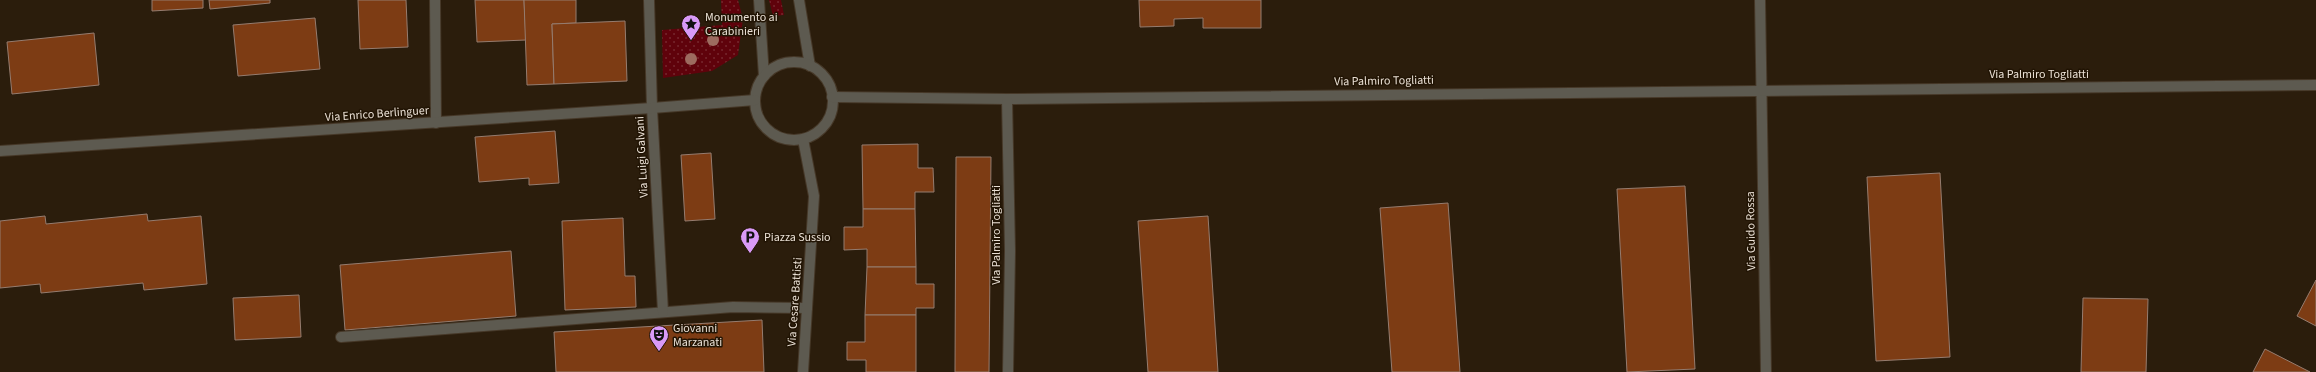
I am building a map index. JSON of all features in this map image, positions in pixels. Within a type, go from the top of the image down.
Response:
[{"type":"street","points":[[435,0],[436,123]]},
{"type":"street","name":"Via Luigi Galvani","points":[[649,0],[652,108],[663,312]]},
{"type":"street","points":[[759,0],[764,76]]},
{"type":"street","points":[[799,0],[810,66]]},
{"type":"street","points":[[1760,0],[1762,90]]},
{"type":"street","points":[[798,63],[810,66],[820,74],[828,84],[832,97],[832,108],[822,128],[803,139],[786,139],[770,132],[759,118],[755,100],[758,87],[764,76],[774,68],[786,64],[798,63]]},
{"type":"street","name":"Via Palmiro Togliatti","points":[[832,97],[1007,99],[2316,85]]},
{"type":"street","name":"Via Guido Rossa","points":[[1762,90],[1766,372]]},
{"type":"street","name":"Via Palmiro Togliatti","points":[[1007,99],[1010,251],[1008,372]]},
{"type":"street","name":"Via Enrico Berlinguer","points":[[0,151],[436,123],[755,100]]},
{"type":"street","name":"Via Cesare Battisti","points":[[803,139],[814,196],[803,372]]},
{"type":"street","points":[[340,337],[733,307],[807,308]]},
{"type":"shaded area","points":[[721,0],[738,0],[743,19],[738,55],[712,71],[663,78],[662,30],[722,25]]},
{"type":"shaded area","points":[[769,0],[781,0],[784,15],[773,16]]},
{"type":"building","points":[[152,0],[203,0],[203,8],[152,11]]},
{"type":"building","points":[[209,0],[270,0],[270,3],[210,9]]},
{"type":"building","points":[[358,0],[406,0],[408,47],[360,49]]},
{"type":"building","points":[[475,0],[524,0],[526,40],[477,42]]},
{"type":"building","points":[[524,0],[576,0],[576,23],[552,24],[554,84],[527,85]]},
{"type":"building","points":[[1139,0],[1261,0],[1261,28],[1203,28],[1203,18],[1174,19],[1174,26],[1140,27]]},
{"type":"building","points":[[315,18],[320,69],[238,76],[233,25]]},
{"type":"building","points":[[625,21],[627,81],[554,84],[552,24]]},
{"type":"building","points":[[94,33],[99,85],[12,94],[7,42]]},
{"type":"building","points":[[555,131],[559,183],[529,185],[529,178],[479,182],[475,137]]},
{"type":"building","points":[[918,144],[918,168],[933,168],[934,192],[915,192],[915,209],[863,209],[862,145]]},
{"type":"building","points":[[711,153],[715,219],[685,221],[681,155]]},
{"type":"building","points":[[956,157],[991,157],[989,372],[955,372]]},
{"type":"building","points":[[1940,173],[1950,357],[1876,361],[1867,177]]},
{"type":"building","points":[[1685,186],[1695,369],[1627,372],[1617,189]]},
{"type":"building","points":[[1448,203],[1460,372],[1392,372],[1380,208]]},
{"type":"building","points":[[863,209],[915,209],[916,267],[867,267],[867,249],[844,250],[844,227],[863,227]]},
{"type":"building","points":[[147,214],[148,221],[201,216],[207,284],[144,290],[143,283],[41,293],[40,284],[0,288],[0,221],[45,216],[46,224]]},
{"type":"building","points":[[1208,216],[1218,372],[1148,372],[1138,221]]},
{"type":"building","points":[[623,218],[625,276],[635,276],[636,307],[565,310],[562,221]]},
{"type":"building","points":[[511,251],[516,316],[345,330],[340,265]]},
{"type":"building","points":[[867,267],[916,267],[916,284],[934,284],[934,308],[916,308],[916,315],[865,315]]},
{"type":"building","points":[[2316,280],[2316,326],[2297,316]]},
{"type":"building","points":[[299,295],[301,337],[235,340],[233,298]]},
{"type":"building","points":[[2083,298],[2148,299],[2146,372],[2081,372]]},
{"type":"building","points":[[865,315],[916,315],[916,372],[866,372],[866,360],[847,360],[847,342],[865,342]]},
{"type":"building","name":"Giovanni Marzanati","points":[[762,320],[764,372],[556,372],[554,332]]},
{"type":"building","points":[[2265,349],[2310,372],[2253,372]]},
{"type":"place","name":"Monumento ai Carabinieri","points":[[691,41]]},
{"type":"place","name":"Piazza Sussio","points":[[750,254]]},
{"type":"place","name":"Giovanni Marzanati","points":[[659,352]]}]
